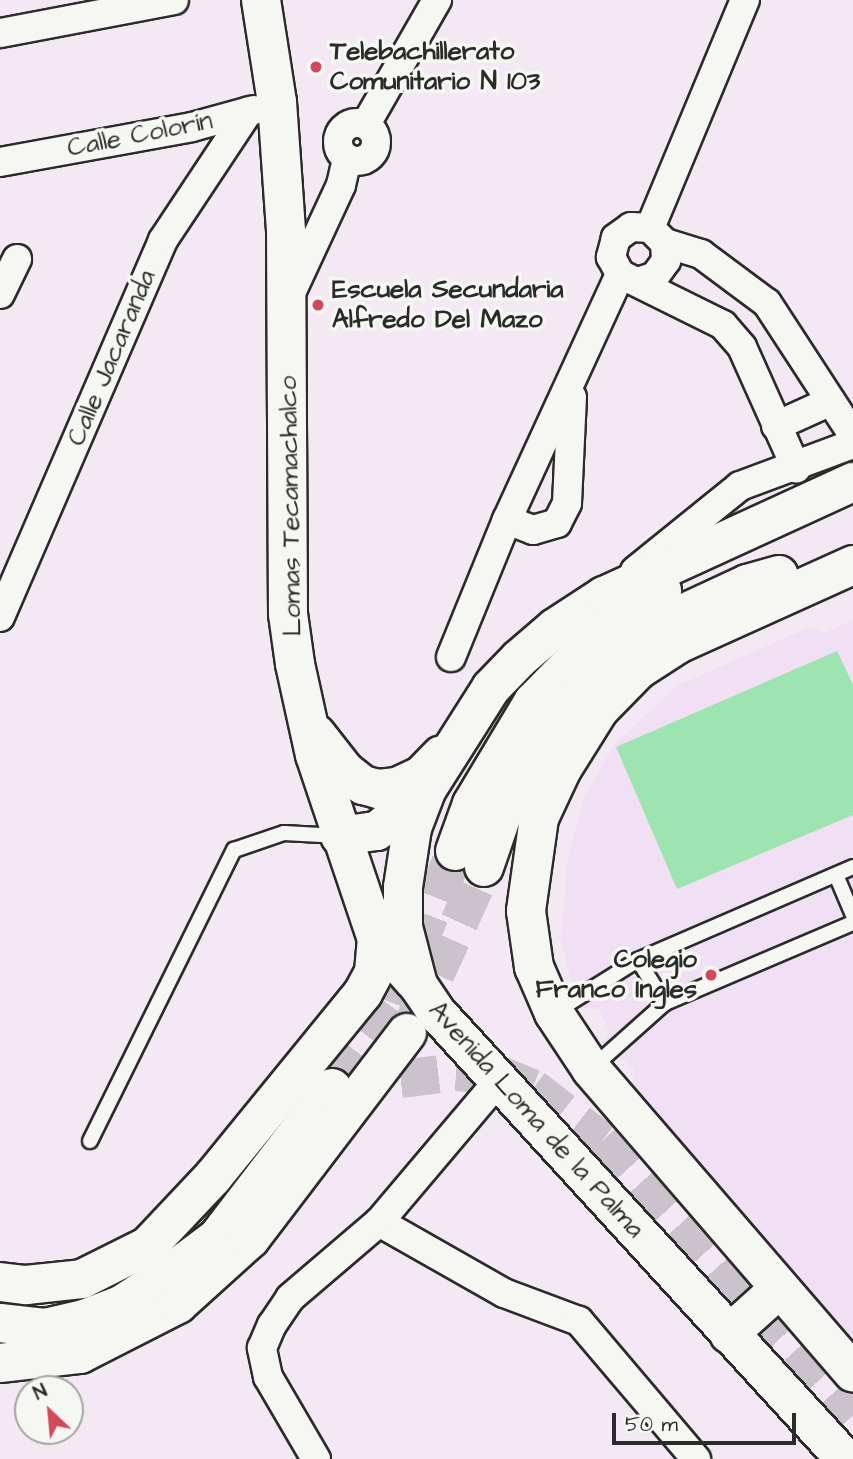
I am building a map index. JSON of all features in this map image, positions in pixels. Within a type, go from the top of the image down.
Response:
[{"type":"main road","name":"Lomas Tecamachalco","points":[[261,0],[263,107],[287,301],[288,614],[306,722],[340,836],[377,939],[418,985]]},
{"type":"main road","points":[[841,488],[766,535],[645,601],[571,662],[533,702],[505,743],[472,804],[469,859],[502,815],[531,760],[581,690],[623,649],[685,612],[747,584],[823,564],[853,565]]},
{"type":"main road","name":"Avenida Loma de la Palma","points":[[841,488],[604,596],[555,628],[519,659],[491,688],[427,789],[412,828],[403,887],[403,927],[418,985],[437,1013],[845,1459]]},
{"type":"main road","points":[[853,565],[678,644],[638,670],[599,710],[562,769],[539,818],[531,855],[526,911],[534,967],[554,1013],[591,1069],[853,1372]]},
{"type":"main road","points":[[306,722],[345,772],[363,785],[378,789],[397,788],[421,776],[463,730]]},
{"type":"main road","points":[[340,836],[377,831],[427,789]]},
{"type":"main road","points":[[0,1282],[26,1285],[82,1279],[148,1246],[213,1177],[363,993],[374,972],[377,939]]},
{"type":"main road","points":[[0,1323],[44,1328],[83,1319],[121,1305],[169,1275],[217,1238],[343,1096],[407,1034]]},
{"type":"main road","points":[[0,1363],[80,1354],[178,1304],[250,1240],[343,1096],[390,1075]]},
{"type":"main road","points":[[0,1302],[53,1305],[102,1293],[149,1266],[195,1231],[295,1115]]},
{"type":"main road","points":[[729,1334],[779,1289]]},
{"type":"street","points":[[0,33],[174,0]]},
{"type":"street","points":[[287,301],[341,185],[347,159],[362,161],[374,151],[376,136],[366,124],[437,0]]},
{"type":"street","points":[[629,278],[655,276],[666,261],[658,235],[745,0]]},
{"type":"street","name":"Calle Colorín","points":[[0,162],[263,107]]},
{"type":"street","name":"Calle Jacaranda","points":[[0,617],[163,240],[263,107]]},
{"type":"street","points":[[796,468],[742,347],[723,324],[629,278],[611,257],[616,239],[631,227],[658,235],[701,254],[767,303],[789,330],[853,435]]},
{"type":"street","points":[[0,294],[17,259]]},
{"type":"street","points":[[451,657],[507,520],[572,384],[629,278]]},
{"type":"street","points":[[507,520],[533,530],[556,523],[567,503],[572,384]]},
{"type":"street","points":[[776,426],[831,401]]},
{"type":"street","points":[[604,596],[740,486],[796,468],[853,444]]},
{"type":"street","points":[[317,1459],[268,1377],[262,1348],[290,1298],[379,1222],[500,1079]]},
{"type":"street","points":[[379,1222],[504,1293],[579,1321],[696,1459]]},
{"type":"lane","points":[[90,1141],[234,849],[284,833],[340,836]]},
{"type":"lane","points":[[554,1013],[638,960],[853,867]]},
{"type":"lane","points":[[836,874],[853,915]]},
{"type":"lane","points":[[591,1069],[665,1003],[853,923]]},
{"type":"lane","points":[[638,960],[665,1003]]},
{"type":"shaded area","name":"Colegio Franco Ingles","points":[[853,620],[853,1346],[632,1094],[634,1069],[602,1043],[609,1031],[599,1009],[579,1008],[561,941],[568,857],[585,796],[615,744],[677,686],[810,627],[825,633]]},
{"type":"green space","points":[[837,651],[853,685],[853,815],[677,889],[616,747]]},
{"type":"tunnel","points":[[335,1083],[395,1004],[455,851]]},
{"type":"tunnel","points":[[412,1026],[484,867]]},
{"type":"tunnel","points":[[344,1086],[456,1072],[500,1075],[533,1088],[602,1141],[853,1416]]},
{"type":"place","name":"Telebachillerato Comunitario N 103","points":[[316,67]]},
{"type":"place","name":"Escuela Secundaria Alfredo Del Mazo","points":[[318,305]]},
{"type":"place","name":"Colegio Franco Ingles","points":[[711,975]]}]
